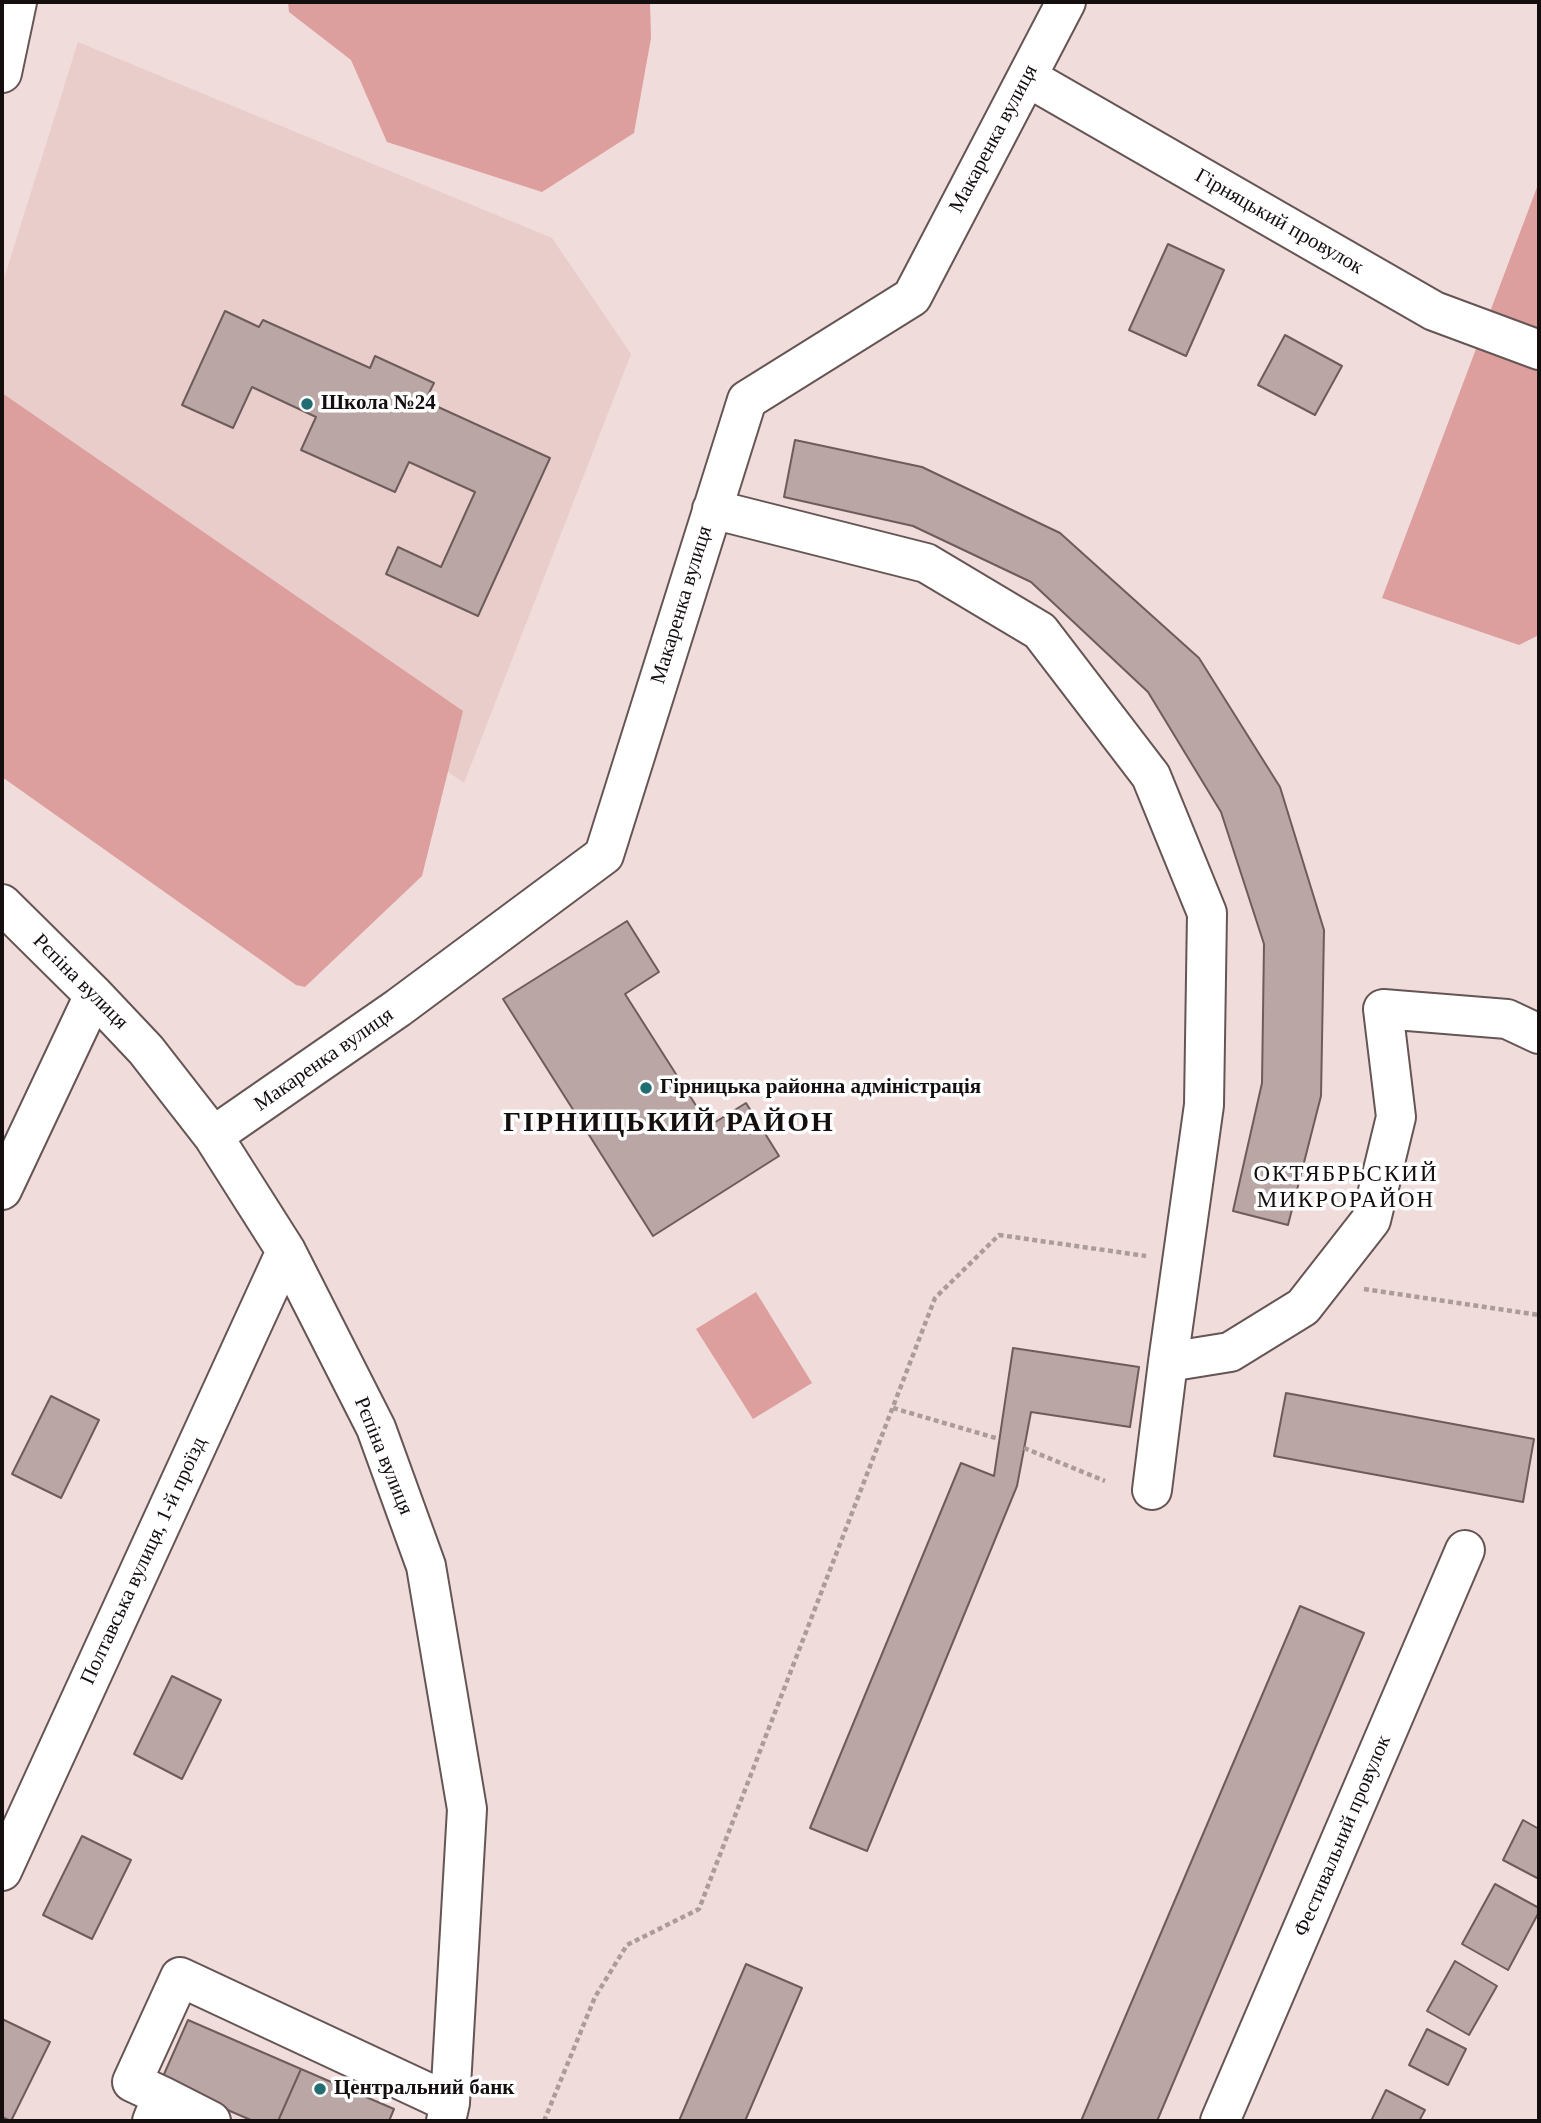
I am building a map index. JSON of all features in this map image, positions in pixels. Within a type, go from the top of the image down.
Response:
[{"type":"street","points":[[2,73],[18,2]]},
{"type":"street","name":"Макаренка вулиця","points":[[213,1136],[398,1008],[604,855],[747,400],[912,298],[1066,2]]},
{"type":"street","name":"Гірняцький провулок","points":[[1027,77],[1434,311],[1539,350]]},
{"type":"street","points":[[712,509],[926,563],[1040,631],[1152,776],[1207,912],[1204,1105],[1152,1490]]},
{"type":"street","name":"Рєпіна вулиця","points":[[2,904],[146,1050],[213,1136],[286,1251],[376,1428],[426,1566],[467,1809],[448,2112]]},
{"type":"street","points":[[2,1189],[94,995]]},
{"type":"street","points":[[1168,1362],[1230,1352],[1303,1307],[1371,1220],[1396,1117],[1383,1009],[1507,1019],[1539,1034]]},
{"type":"street","name":"Полтавська вулиця, 1-й проїзд","points":[[2,1871],[286,1251]]},
{"type":"street","name":"Фестивальний провулок","points":[[1220,2121],[1465,1550]]},
{"type":"street","points":[[211,2121],[157,2109],[132,2082],[180,1977],[448,2112]]},
{"type":"path","points":[[544,2121],[595,1997],[627,1945],[699,1909],[935,1298],[999,1236],[1182,1261]]},
{"type":"path","points":[[1321,1283],[1539,1315]]},
{"type":"path","points":[[892,1408],[999,1439]]},
{"type":"path","points":[[1024,1448],[1105,1481]]},
{"type":"shaded area","points":[[288,2],[650,2],[651,38],[634,133],[542,192],[387,142],[351,60],[289,12]]},
{"type":"shaded area","name":"Школа №24","points":[[78,42],[552,238],[631,354],[464,783],[2,454],[2,285]]},
{"type":"shaded area","points":[[1539,182],[1539,635],[1519,645],[1382,598]]},
{"type":"shaded area","points":[[2,393],[463,711],[422,876],[305,987],[296,985],[2,777]]},
{"type":"shaded area","points":[[756,1292],[812,1383],[753,1419],[696,1329]]},
{"type":"building","points":[[1168,244],[1224,270],[1186,356],[1129,330]]},
{"type":"building","points":[[225,311],[259,327],[263,320],[370,368],[375,356],[434,383],[425,401],[550,458],[478,616],[386,574],[398,547],[441,567],[475,492],[409,462],[395,492],[301,450],[316,417],[252,387],[233,428],[182,405]]},
{"type":"building","points":[[1285,335],[1342,366],[1315,415],[1258,385]]},
{"type":"building","points":[[795,440],[922,467],[1060,533],[1199,658],[1280,787],[1324,930],[1321,1096],[1288,1225],[1233,1211],[1262,1083],[1264,944],[1221,812],[1148,692],[1031,582],[913,526],[784,497]]},
{"type":"building","points":[[627,921],[659,972],[625,994],[709,1126],[746,1103],[779,1156],[653,1236],[503,999]]},
{"type":"building","points":[[1013,1348],[1139,1367],[1130,1427],[1031,1412],[1017,1486],[867,1851],[810,1828],[961,1463],[994,1476]]},
{"type":"building","points":[[1286,1393],[1534,1439],[1523,1502],[1274,1456]]},
{"type":"building","points":[[51,1396],[99,1420],[61,1498],[12,1474]]},
{"type":"building","points":[[1300,1606],[1364,1633],[1157,2121],[1081,2121]]},
{"type":"building","points":[[172,1676],[221,1700],[182,1779],[134,1754]]},
{"type":"building","points":[[1523,1820],[1539,1829],[1539,1879],[1503,1860]]},
{"type":"building","points":[[82,1836],[131,1860],[92,1939],[43,1915]]},
{"type":"building","points":[[1495,1884],[1539,1908],[1508,1970],[1462,1944]]},
{"type":"building","points":[[1455,1961],[1497,1986],[1469,2035],[1427,2011]]},
{"type":"building","points":[[746,1964],[802,1988],[745,2121],[679,2121]]},
{"type":"building","points":[[2,2019],[50,2042],[11,2121],[2,2117]]},
{"type":"building","points":[[188,2020],[301,2069],[278,2121],[253,2121],[161,2081]]},
{"type":"building","points":[[1427,2029],[1466,2049],[1448,2085],[1409,2065]]},
{"type":"building","name":"Центральний банк","points":[[301,2069],[394,2109],[389,2121],[278,2121]]},
{"type":"building","points":[[1386,2090],[1425,2110],[1419,2121],[1371,2121]]},
{"type":"place","name":"Школа №24","points":[[307,404]]},
{"type":"place","name":"Гірницька районна адміністрація","points":[[646,1088]]},
{"type":"place","name":"Центральний банк","points":[[320,2089]]},
{"type":"district","name":"ГІРНИЦЬКИЙ РАЙОН","points":[[669,1124]]},
{"type":"district","name":"ОКТЯБРЬСКИЙ МИКРОРАЙОН","points":[[1346,1188]]}]
